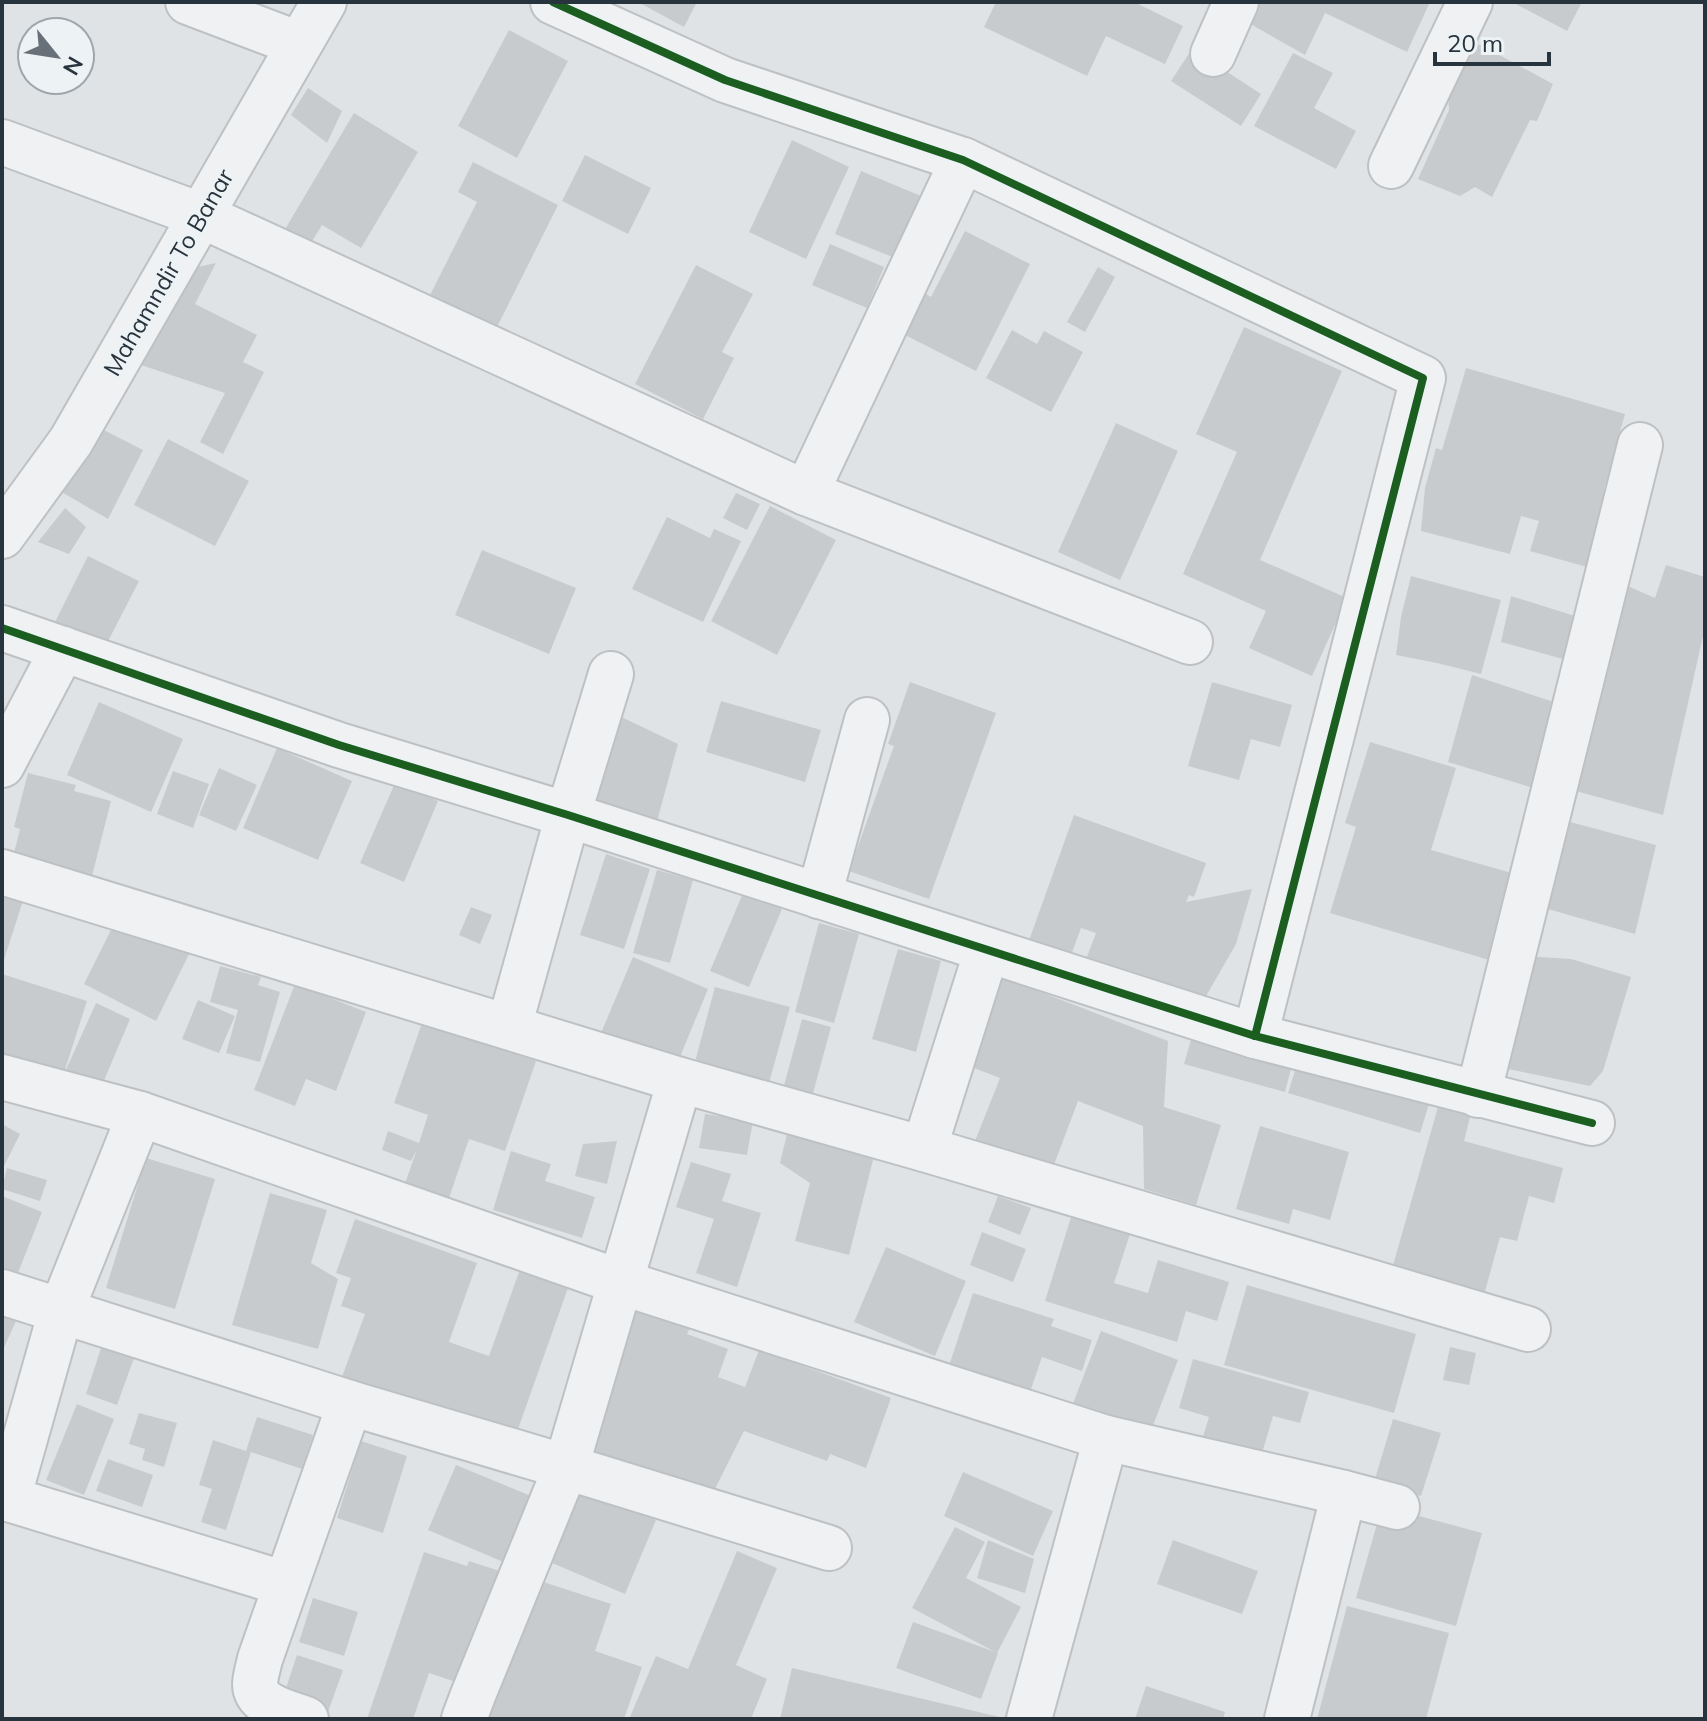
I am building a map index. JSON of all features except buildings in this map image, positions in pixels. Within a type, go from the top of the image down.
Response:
[{"type":"street","points":[[188,2],[299,44]]},
{"type":"street","name":"Mahamndir To Banar","points":[[2,536],[71,441],[324,2]]},
{"type":"street","points":[[553,2],[725,80],[963,160],[1423,378],[1255,1036]]},
{"type":"street","points":[[1213,54],[1236,2]]},
{"type":"street","points":[[1391,166],[1470,2]]},
{"type":"street","points":[[2,142],[200,215],[806,493],[1190,642]]},
{"type":"street","points":[[806,493],[963,160]]},
{"type":"street","points":[[1478,1095],[1640,445]]},
{"type":"street","points":[[2,628],[339,745],[568,815],[1255,1036],[1592,1123]]},
{"type":"street","points":[[2,765],[63,649]]},
{"type":"street","points":[[509,1027],[611,674]]},
{"type":"street","points":[[819,896],[867,720]]},
{"type":"street","points":[[2,872],[680,1080],[924,1149],[1528,1329]]},
{"type":"street","points":[[924,1149],[987,950]]},
{"type":"street","points":[[2,1077],[140,1114],[620,1282],[1106,1438],[1397,1507]]},
{"type":"street","points":[[464,1719],[566,1467],[680,1080]]},
{"type":"street","points":[[140,1114],[61,1311],[5,1498],[286,1584]]},
{"type":"street","points":[[2,1292],[350,1403],[829,1548]]},
{"type":"street","points":[[306,1719],[274,1707],[260,1698],[255,1689],[260,1659],[350,1403]]},
{"type":"street","points":[[1029,1719],[1106,1438]]},
{"type":"street","points":[[1287,1719],[1344,1493]]},
{"type":"cycle path","points":[[553,2],[725,80],[963,160],[1423,378],[1255,1036]]},
{"type":"cycle path","points":[[2,628],[339,745],[568,815],[1255,1036],[1592,1123]]}]
